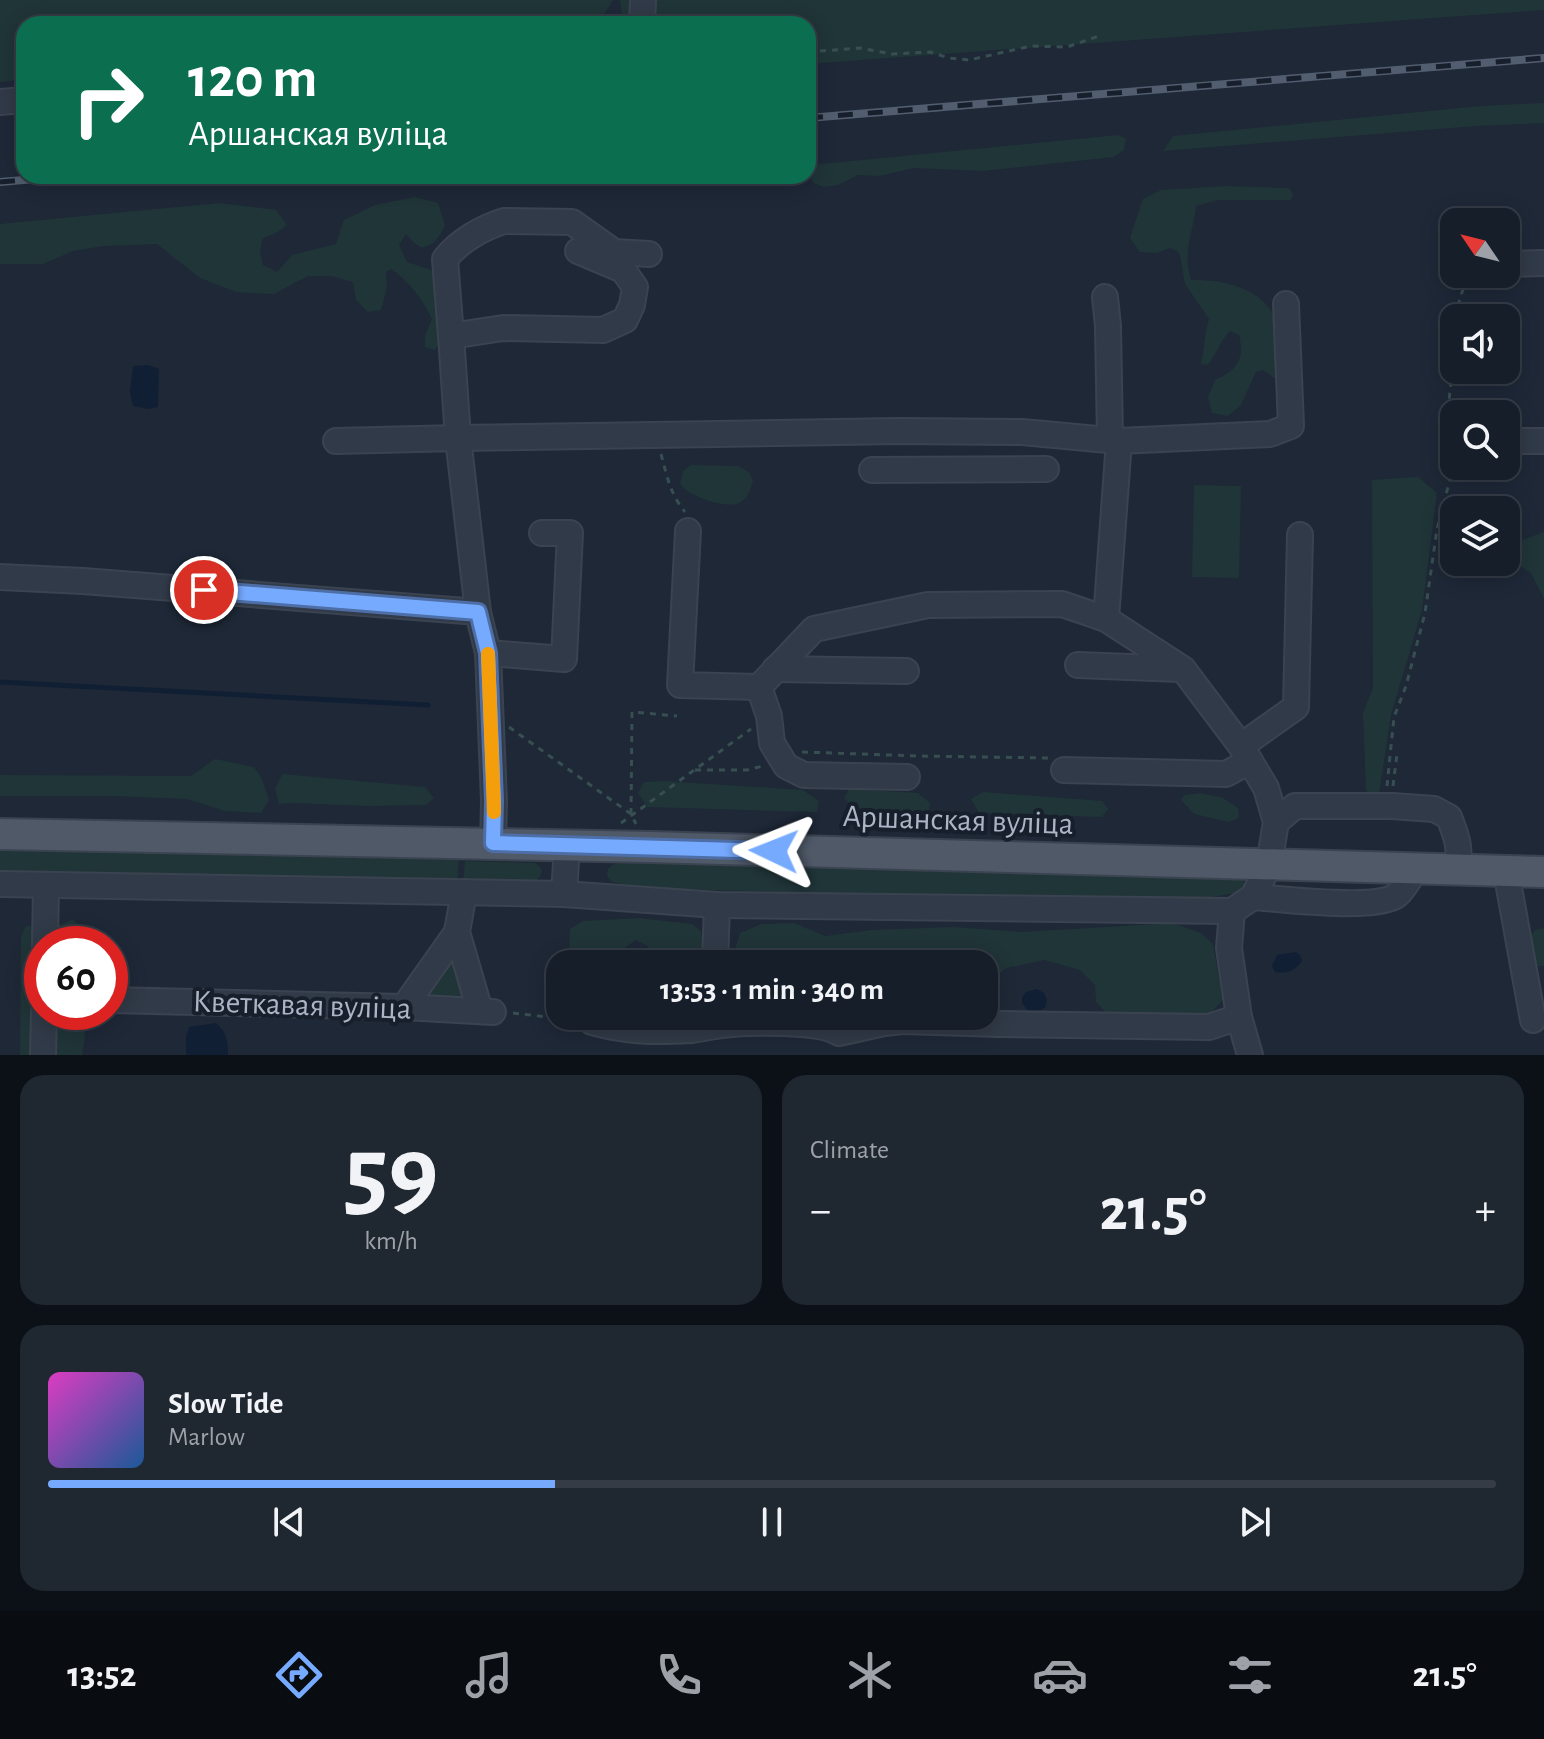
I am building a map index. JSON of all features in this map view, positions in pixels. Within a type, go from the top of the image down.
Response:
[{"type":"main road","name":"Аршанская вуліца","points":[[0,834],[493,843],[1544,872]]},
{"type":"street","points":[[493,843],[488,653],[478,612],[458,438],[445,259],[455,246],[504,221],[572,222],[614,252],[649,254]]},
{"type":"street","points":[[451,336],[503,328],[603,330],[625,320],[635,287],[623,270],[578,251]]},
{"type":"street","points":[[1520,264],[1544,263]]},
{"type":"street","points":[[1105,297],[1114,440],[1106,619]]},
{"type":"street","points":[[336,441],[898,431],[1022,432],[1114,440],[1270,434],[1291,426],[1286,304]]},
{"type":"street","points":[[897,470],[898,431]]},
{"type":"street","points":[[1020,469],[1022,432]]},
{"type":"street","points":[[1520,441],[1544,441]]},
{"type":"street","points":[[872,470],[1046,469]]},
{"type":"street","points":[[688,531],[680,685],[906,671]]},
{"type":"street","points":[[488,653],[564,659],[570,533],[542,533]]},
{"type":"street","points":[[1064,770],[1226,774],[1296,707],[1300,535]]},
{"type":"street","points":[[0,577],[478,612]]},
{"type":"street","points":[[0,884],[564,894],[717,905],[1232,911],[1253,897],[1269,865],[1276,822],[1266,788],[1245,753],[1183,669],[1106,619],[1062,604],[928,605],[814,629],[767,678],[772,743],[786,766],[804,775],[907,777]]},
{"type":"street","points":[[1078,665],[1183,669]]},
{"type":"street","points":[[1276,822],[1295,806],[1389,805],[1434,809],[1449,817],[1459,843],[1457,870]]},
{"type":"street","points":[[564,894],[581,846]]},
{"type":"street","points":[[1253,897],[1365,904],[1399,894],[1416,869]]},
{"type":"street","points":[[1506,871],[1533,1020]]},
{"type":"street","points":[[45,926],[46,885]]},
{"type":"street","points":[[404,1007],[457,932],[464,892]]},
{"type":"street","points":[[715,950],[717,905]]},
{"type":"street","points":[[1232,911],[1229,948],[1239,1017],[1250,1055]]},
{"type":"street","points":[[457,932],[487,1012]]},
{"type":"street","name":"Кветкавая вуліца","points":[[128,1000],[487,1012]]},
{"type":"street","points":[[843,1044],[884,1023],[903,1021],[1209,1027],[1239,1017]]},
{"type":"street","points":[[43,1055],[44,1030]]},
{"type":"street","points":[[619,1030],[694,1030]]},
{"type":"path","points":[[816,51],[860,48],[892,54],[930,52],[969,60],[1031,46],[1067,47],[1099,36]]},
{"type":"path","points":[[655,435],[667,482],[676,501],[687,514],[688,531]]},
{"type":"path","points":[[1389,805],[1394,717],[1406,686],[1425,613],[1437,529],[1450,480]]},
{"type":"path","points":[[631,814],[632,712],[677,716]]},
{"type":"path","points":[[491,714],[631,814],[651,847]]},
{"type":"path","points":[[581,846],[769,716]]},
{"type":"path","points":[[693,770],[747,770],[783,761],[800,752],[1058,758],[1064,770]]},
{"type":"path","points":[[1389,805],[1397,754]]},
{"type":"path","points":[[487,1012],[546,1016]]},
{"type":"green space","points":[[0,0],[613,0],[603,16],[16,16],[16,80],[0,82]]},
{"type":"green space","points":[[620,0],[1544,0],[1544,10],[816,63],[816,16],[622,16]]},
{"type":"green space","points":[[1544,103],[1544,123],[1163,151],[1173,136],[1480,106]]},
{"type":"green space","points":[[1118,135],[1126,139],[1124,150],[1114,157],[983,171],[914,168],[879,176],[858,175],[838,185],[823,187],[816,184],[816,165]]},
{"type":"green space","points":[[1225,186],[1289,188],[1293,194],[1291,200],[1218,200],[1196,206],[1188,251],[1191,280],[1231,284],[1255,295],[1273,314],[1280,337],[1282,371],[1274,378],[1263,370],[1256,372],[1241,405],[1228,416],[1212,413],[1208,397],[1215,380],[1238,363],[1241,351],[1239,335],[1230,331],[1207,365],[1201,364],[1209,319],[1185,284],[1180,255],[1170,248],[1157,253],[1140,252],[1130,238],[1143,199],[1161,190]]},
{"type":"green space","points":[[415,197],[438,203],[445,225],[436,240],[427,246],[422,248],[406,234],[399,245],[407,262],[434,271],[443,336],[435,350],[425,347],[425,335],[432,319],[410,285],[391,269],[386,272],[387,288],[381,310],[368,312],[356,300],[353,282],[331,276],[308,276],[274,294],[236,292],[200,278],[157,244],[104,246],[73,251],[43,264],[0,264],[0,224],[219,203],[276,210],[287,225],[262,239],[260,253],[263,265],[277,272],[292,255],[336,244],[344,220],[375,205]]},
{"type":"green space","points":[[691,465],[738,466],[749,472],[753,481],[748,494],[739,503],[716,503],[698,497],[680,484],[683,471]]},
{"type":"green space","points":[[1418,477],[1437,493],[1422,610],[1391,715],[1379,794],[1366,791],[1363,713],[1373,688],[1372,480]]},
{"type":"green space","points":[[1194,485],[1241,486],[1239,578],[1192,577]]},
{"type":"green space","points":[[1544,532],[1544,599],[1531,573],[1520,566],[1522,540]]},
{"type":"green space","points":[[215,759],[254,767],[269,800],[261,813],[225,811],[187,799],[0,796],[0,775],[191,776]]},
{"type":"green space","points":[[282,774],[425,787],[434,798],[426,805],[279,804],[275,789]]},
{"type":"green space","points":[[644,782],[803,790],[819,801],[817,812],[647,807],[638,793]]},
{"type":"green space","points":[[849,789],[918,793],[930,803],[928,814],[854,808],[844,798]]},
{"type":"green space","points":[[983,792],[1102,801],[1108,809],[1102,817],[979,813],[971,799]]},
{"type":"green space","points":[[1201,793],[1223,798],[1238,808],[1239,818],[1229,822],[1194,814],[1181,800],[1184,795]]},
{"type":"green space","points":[[0,849],[459,860],[457,883],[0,872]]},
{"type":"green space","points":[[465,861],[535,863],[542,873],[533,883],[463,883]]},
{"type":"green space","points":[[614,864],[1236,877],[1243,881],[1246,889],[1192,900],[641,888],[612,882],[607,876],[608,869]]},
{"type":"green space","points":[[638,918],[692,924],[701,931],[702,950],[649,950],[648,946],[636,940],[621,950],[571,950],[570,929],[583,921]]},
{"type":"green space","points":[[73,919],[79,926],[57,926]]},
{"type":"green space","points":[[794,923],[825,936],[872,930],[953,927],[1022,932],[1173,923],[1201,933],[1213,944],[1223,1000],[1208,1016],[1112,1019],[1096,1002],[1095,985],[1080,970],[1045,960],[1006,968],[998,975],[998,950],[735,950],[740,933],[761,924]]},
{"type":"green space","points":[[1544,928],[1544,966],[1533,966],[1526,943],[1535,930]]},
{"type":"green space","points":[[24,930],[24,1030],[37,1030],[36,1055],[20,1055],[21,937]]},
{"type":"green space","points":[[455,945],[471,998],[464,1006],[419,995]]},
{"type":"green space","points":[[56,1030],[84,1030],[82,1055],[54,1055]]},
{"type":"water","points":[[148,365],[159,369],[158,407],[149,409],[133,406],[130,392],[133,366]]},
{"type":"water","points":[[1296,952],[1302,961],[1297,967],[1287,972],[1275,972],[1272,966],[1277,955]]},
{"type":"water","points":[[1037,989],[1044,993],[1047,1000],[1045,1008],[1037,1012],[1028,1011],[1022,997],[1026,992]]},
{"type":"water","points":[[216,1023],[226,1038],[228,1055],[186,1055],[189,1027]]},
{"type":"waterway","points":[[0,682],[428,705]]},
{"type":"railway","points":[[816,117],[1544,58]]},
{"type":"railway","points":[[0,182],[16,181]]},
{"type":"slow traffic","points":[[488,654],[494,812]]},
{"type":"route","points":[[204,590],[478,612],[488,653],[493,843],[774,851]]}]
